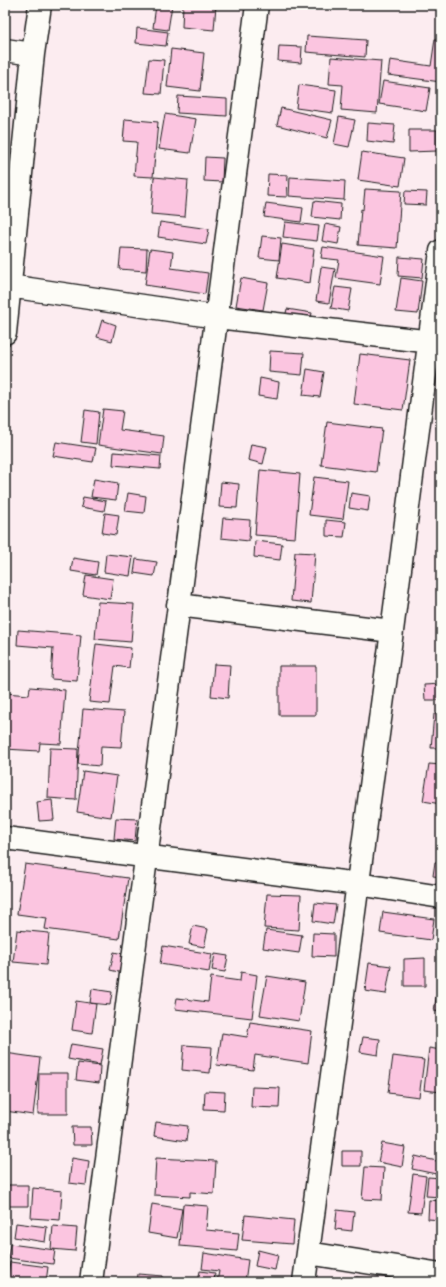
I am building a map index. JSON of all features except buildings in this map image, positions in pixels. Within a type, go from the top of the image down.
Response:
[{"type":"street","points":[[5,333],[33,54],[40,5]]},
{"type":"street","points":[[91,1282],[257,5]]},
{"type":"street","points":[[5,50],[33,54]]},
{"type":"street","points":[[304,1282],[392,632],[435,343],[441,251]]},
{"type":"street","points":[[9,286],[217,317],[435,343]]},
{"type":"street","points":[[178,605],[392,632]]},
{"type":"street","points":[[5,838],[358,884],[441,897]]},
{"type":"street","points":[[308,1253],[441,1274]]}]
